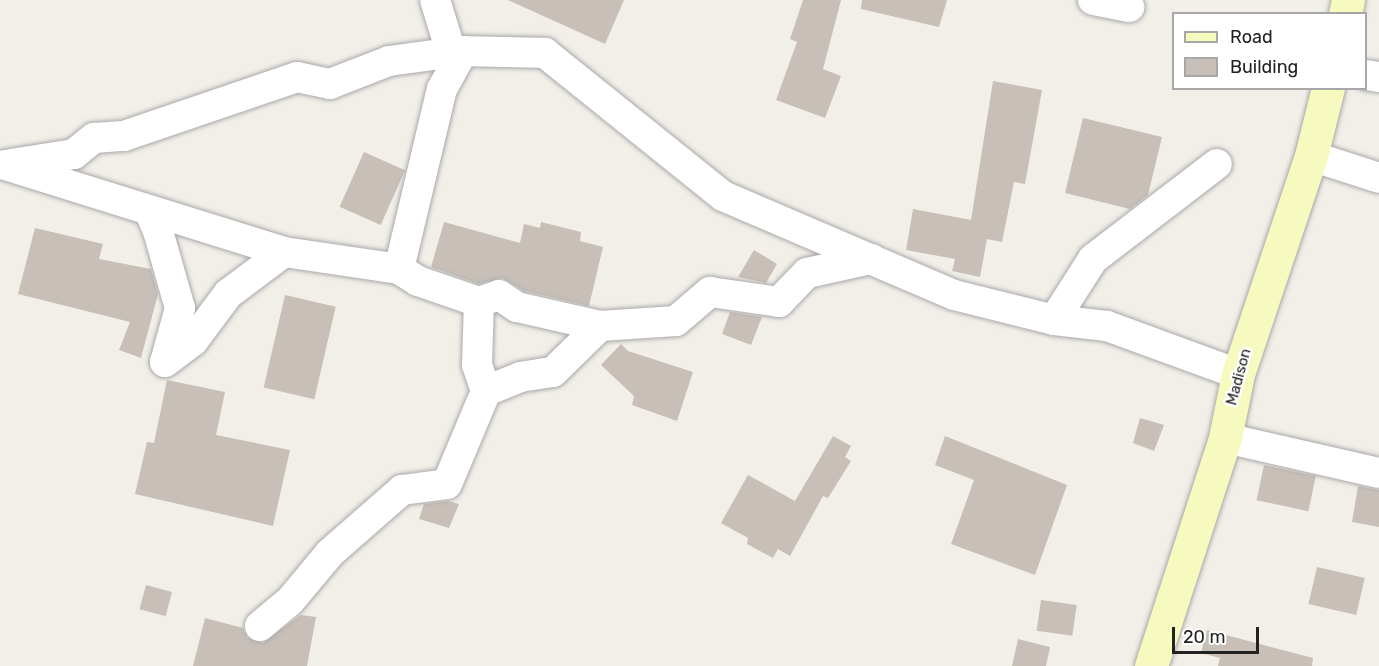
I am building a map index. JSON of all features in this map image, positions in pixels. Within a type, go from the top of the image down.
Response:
[{"type":"street","points":[[399,269],[442,89],[457,51],[435,0]]},
{"type":"street","points":[[1093,0],[1129,7]]},
{"type":"street","points":[[871,260],[807,273],[779,302],[710,292],[676,321],[600,326],[517,307],[499,295],[479,302],[418,281],[399,269],[284,252],[5,165],[74,154],[94,138],[124,136],[297,77],[330,84],[389,61],[457,51],[545,53],[723,196],[954,295],[1054,320],[1107,326],[1238,374]]},
{"type":"street","name":"Madison","points":[[1151,666],[1225,438],[1238,374],[1311,156],[1328,90]]},
{"type":"street","points":[[1311,156],[1379,178]]},
{"type":"street","points":[[1054,320],[1093,259],[1217,164]]},
{"type":"street","points":[[148,210],[158,231],[180,308],[165,362],[192,341],[228,294],[284,252]]},
{"type":"street","points":[[260,626],[290,601],[330,553],[402,490],[447,484],[486,391],[477,365],[479,302]]},
{"type":"street","points":[[486,391],[520,377],[553,372],[600,326]]},
{"type":"street","points":[[1225,438],[1379,472]]},
{"type":"building","points":[[508,0],[624,0],[605,44]]},
{"type":"building","points":[[803,0],[841,0],[823,69],[841,76],[825,118],[776,100],[797,42],[790,39]]},
{"type":"building","points":[[862,0],[947,0],[939,27],[861,9]]},
{"type":"building","points":[[993,81],[1042,90],[1025,184],[1014,182],[1002,242],[987,239],[980,277],[952,271],[955,259],[906,250],[913,209],[971,220]]},
{"type":"building","points":[[1083,118],[1162,137],[1148,195],[1130,209],[1065,193]]},
{"type":"building","points":[[364,152],[405,170],[381,225],[340,207]]},
{"type":"building","points":[[444,222],[520,243],[524,224],[540,228],[541,222],[581,232],[580,241],[603,247],[589,306],[524,291],[502,278],[479,284],[431,267]]},
{"type":"building","points":[[35,228],[103,244],[99,259],[151,269],[158,294],[141,358],[119,350],[130,322],[18,294]]},
{"type":"building","points":[[754,250],[777,264],[766,283],[738,277]]},
{"type":"building","points":[[285,295],[336,307],[314,399],[264,388]]},
{"type":"building","points":[[730,312],[762,317],[751,345],[722,334]]},
{"type":"building","points":[[621,344],[628,351],[693,372],[677,421],[632,405],[634,396],[601,365]]},
{"type":"building","points":[[167,380],[225,392],[216,435],[290,450],[273,526],[135,494],[147,442],[154,443]]},
{"type":"building","points":[[1140,418],[1164,425],[1154,451],[1133,443]]},
{"type":"building","points":[[833,436],[851,446],[845,457],[851,461],[828,498],[823,496],[790,556],[778,549],[773,558],[747,544],[748,538],[721,523],[748,475],[795,501]]},
{"type":"building","points":[[945,436],[1067,485],[1035,575],[951,544],[974,480],[935,465]]},
{"type":"building","points":[[1264,465],[1316,476],[1308,511],[1257,500]]},
{"type":"building","points":[[1358,486],[1379,490],[1379,527],[1352,522]]},
{"type":"building","points":[[448,501],[459,504],[449,528],[419,519],[424,504]]},
{"type":"building","points":[[1317,567],[1365,578],[1356,615],[1308,604]]},
{"type":"building","points":[[146,585],[172,592],[166,616],[140,609]]},
{"type":"building","points":[[1041,600],[1077,605],[1072,636],[1037,631]]},
{"type":"building","points":[[301,615],[316,617],[307,666],[193,666],[205,618],[243,628],[247,637],[262,643]]},
{"type":"building","points":[[1207,630],[1313,658],[1312,666],[1218,666],[1220,658],[1201,653]]},
{"type":"building","points":[[1018,639],[1050,647],[1046,666],[1012,666]]}]
